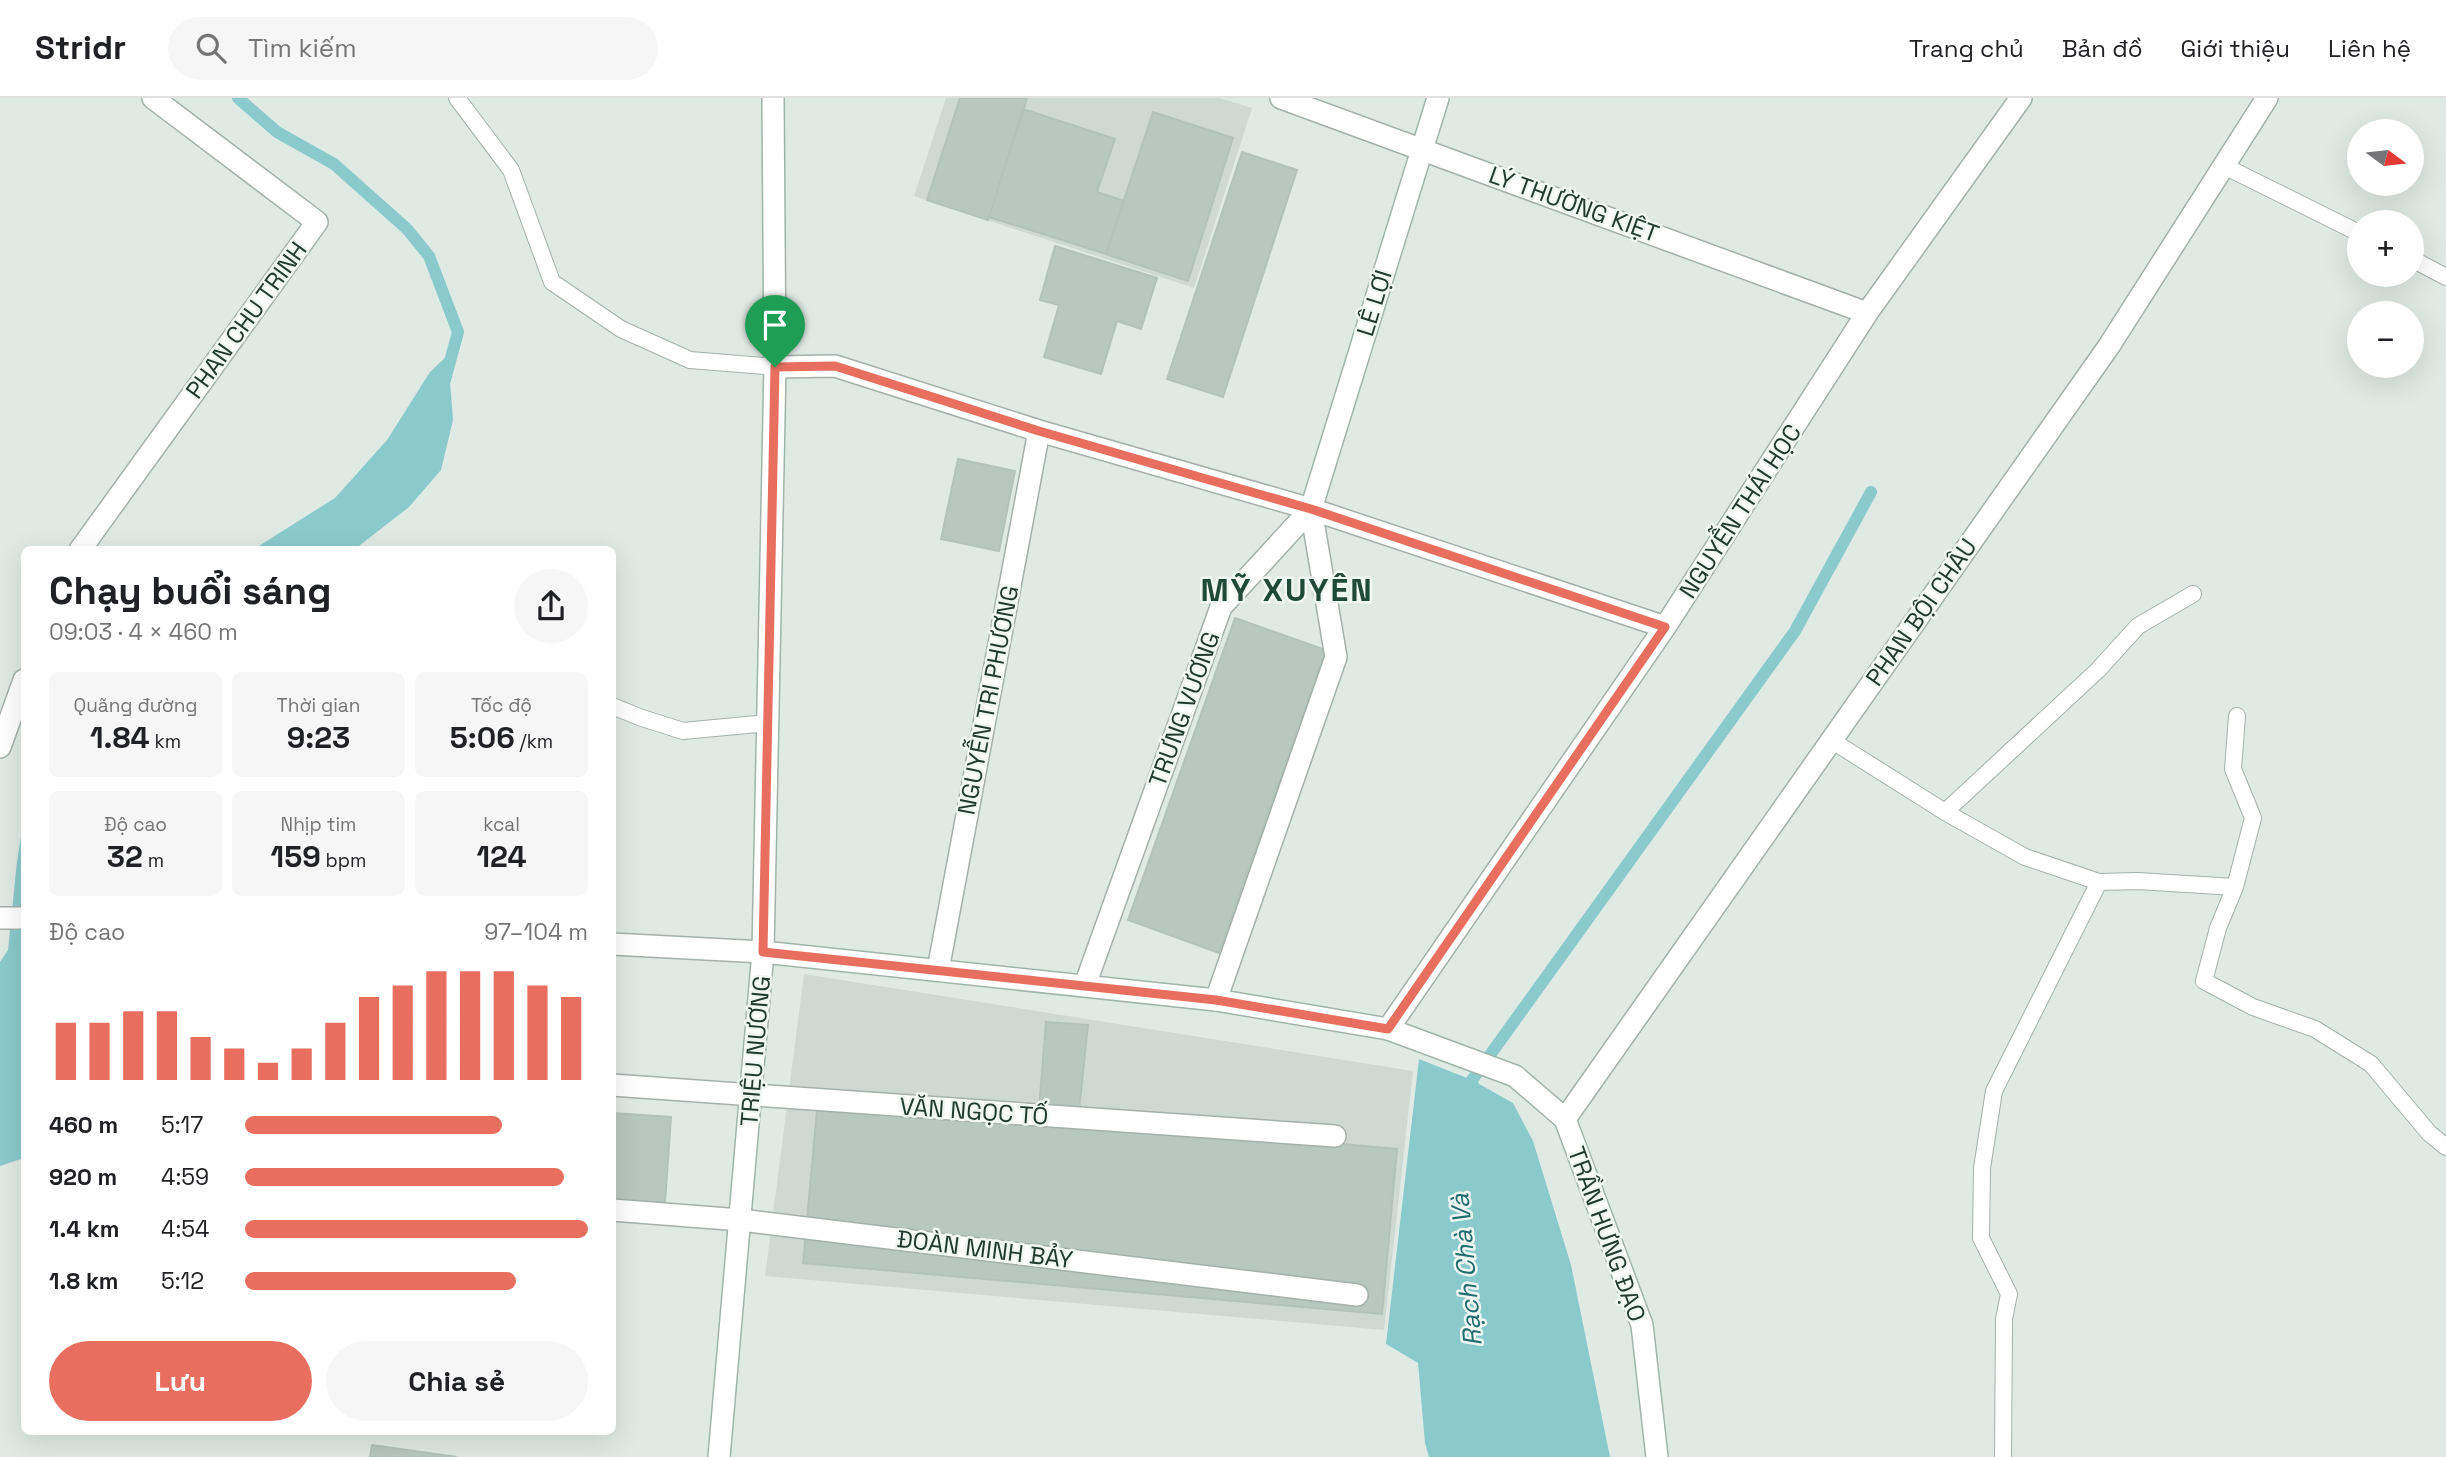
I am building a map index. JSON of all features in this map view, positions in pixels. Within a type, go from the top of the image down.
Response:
[{"type":"street","name":"PHAN CHU TRINH","points":[[83,546],[317,222],[153,98]]},
{"type":"street","name":"TRIỆU NƯƠNG","points":[[719,1457],[763,952],[775,367],[774,98]]},
{"type":"street","name":"LÝ THƯỜNG KIỆT","points":[[1281,98],[1867,313]]},
{"type":"street","name":"LÊ LỢI","points":[[1311,509],[1438,98]]},
{"type":"street","name":"NGUYỄN THÁI HỌC","points":[[1388,1029],[1665,627],[1867,313],[2021,98]]},
{"type":"street","name":"PHAN BỘI CHÂU","points":[[1565,1119],[2109,346],[2267,98]]},
{"type":"street","points":[[775,367],[835,366],[1039,431],[1311,509],[1665,627]]},
{"type":"street","name":"NGUYỄN TRI PHƯƠNG","points":[[938,970],[1039,431]]},
{"type":"street","points":[[1216,1000],[1336,657],[1311,509]]},
{"type":"street","name":"TRƯNG VƯƠNG","points":[[1085,985],[1221,607],[1311,509]]},
{"type":"street","points":[[0,747],[21,688]]},
{"type":"street","points":[[0,918],[21,918]]},
{"type":"street","points":[[616,944],[763,952],[1085,985],[1216,1000],[1388,1029]]},
{"type":"street","name":"TRẦN HƯNG ĐẠO","points":[[1388,1029],[1515,1076],[1565,1119],[1642,1325],[1657,1457]]},
{"type":"street","name":"VĂN NGỌC TỐ","points":[[616,1085],[1335,1136]]},
{"type":"street","name":"ĐOÀN MINH BẢY","points":[[616,1210],[741,1220],[1357,1295]]},
{"type":"lane","points":[[457,98],[511,170],[552,282],[621,329],[690,360],[775,367]]},
{"type":"lane","points":[[2224,166],[2347,227]]},
{"type":"lane","points":[[2424,266],[2446,277]]},
{"type":"lane","points":[[1945,812],[2098,670],[2138,626],[2193,594]]},
{"type":"lane","points":[[616,708],[683,731],[768,723]]},
{"type":"lane","points":[[2237,716],[2233,769],[2253,818],[2235,887],[2218,928],[2204,981],[2253,1007],[2315,1028],[2371,1064],[2429,1133],[2446,1147]]},
{"type":"lane","points":[[1831,740],[1945,812],[2025,857],[2099,881],[2235,887]]},
{"type":"lane","points":[[2003,1457],[2004,1319],[2009,1294],[1981,1238],[1982,1168],[1994,1091],[2099,881]]},
{"type":"shaded area","points":[[946,98],[1220,98],[1252,108],[1194,288],[914,196]]},
{"type":"shaded area","points":[[804,974],[1413,1071],[1384,1330],[765,1276]]},
{"type":"water","points":[[448,355],[453,420],[441,470],[409,507],[359,546],[259,546],[335,498],[387,440],[430,372]]},
{"type":"water","points":[[21,837],[21,1159],[0,1166],[0,962],[8,950]]},
{"type":"water","name":"Rạch Chà Và","points":[[1419,1059],[1472,1080],[1513,1103],[1533,1141],[1571,1265],[1610,1457],[1429,1457],[1425,1443],[1418,1363],[1386,1344]]},
{"type":"building","points":[[960,98],[1027,98],[988,220],[927,200]]},
{"type":"building","points":[[1023,109],[1115,139],[1097,192],[1124,201],[1106,254],[989,217]]},
{"type":"building","points":[[1153,112],[1233,138],[1188,281],[1106,254]]},
{"type":"building","points":[[1242,152],[1297,170],[1223,397],[1167,379]]},
{"type":"building","points":[[1055,246],[1157,278],[1141,329],[1117,321],[1101,374],[1044,357],[1059,305],[1040,300]]},
{"type":"building","points":[[958,459],[1015,471],[999,551],[941,539]]},
{"type":"building","points":[[1235,618],[1326,650],[1219,953],[1128,920]]},
{"type":"building","points":[[1046,1022],[1088,1025],[1078,1120],[1397,1149],[1382,1314],[803,1263],[819,1089],[1039,1109]]},
{"type":"building","points":[[616,1113],[671,1117],[665,1203],[616,1200]]},
{"type":"building","points":[[372,1445],[457,1457],[370,1457]]},
{"type":"waterway","points":[[238,98],[277,132],[334,164],[407,229],[429,256],[458,332],[445,380]]},
{"type":"waterway","points":[[1474,1094],[1472,1080],[1795,631],[1871,492]]},
{"type":"district","name":"MỸ XUYÊN","points":[[1287,590]]},
{"type":"route","points":[[835,366],[1039,431],[1311,509],[1665,627],[1388,1029],[1216,1000],[763,952],[775,367],[835,366]]}]
